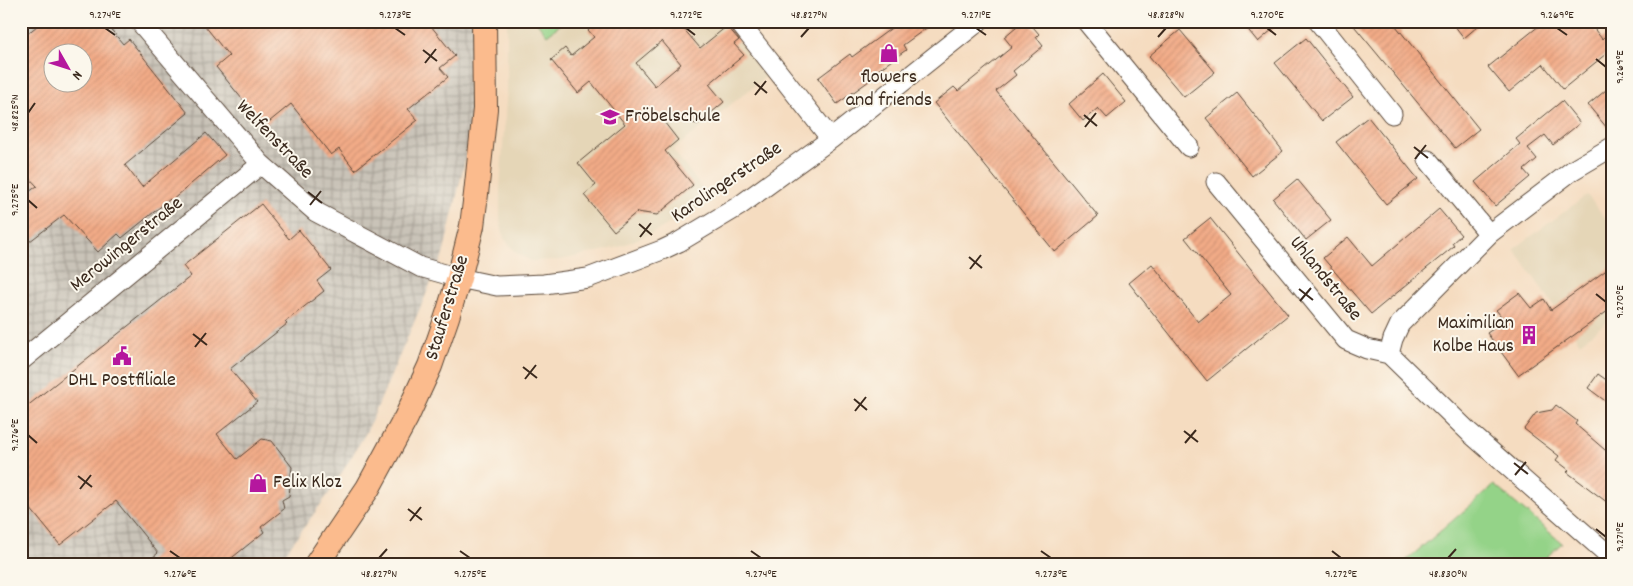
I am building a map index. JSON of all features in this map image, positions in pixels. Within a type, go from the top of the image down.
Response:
[{"type":"main road","name":"Stauferstraße","points":[[316,565],[368,488],[406,418],[430,366],[459,278],[472,226],[485,109],[484,21]]},
{"type":"street","name":"Welfenstraße","points":[[139,21],[261,164],[316,212],[420,267],[459,278]]},
{"type":"street","points":[[738,21],[831,139]]},
{"type":"street","name":"Karolingerstraße","points":[[459,278],[497,286],[544,284],[588,278],[662,250],[688,237],[739,206],[831,139],[979,21]]},
{"type":"street","points":[[1086,21],[1188,147]]},
{"type":"street","points":[[1318,21],[1392,114]]},
{"type":"street","points":[[1612,147],[1573,170],[1489,234],[1400,324],[1392,339],[1389,354],[1470,433],[1612,558]]},
{"type":"street","points":[[1428,160],[1489,234]]},
{"type":"street","name":"Merowingerstraße","points":[[21,361],[261,164]]},
{"type":"street","name":"Uhlandstraße","points":[[1216,182],[1346,340],[1366,350],[1389,354]]},
{"type":"shaded area","points":[[21,21],[479,21],[477,109],[443,255],[367,431],[332,489],[281,559],[274,565],[21,565]]},
{"type":"shaded area","name":"Fröbelschule","points":[[507,21],[724,21],[767,76],[673,150],[712,201],[658,230],[619,247],[561,260],[531,261],[515,252],[504,238],[500,220],[500,189],[507,87]]},
{"type":"shaded area","points":[[1587,195],[1612,226],[1612,318],[1580,343],[1514,249]]},
{"type":"green space","points":[[536,21],[565,21],[547,35]]},
{"type":"green space","points":[[1494,485],[1562,543],[1538,565],[1401,565]]},
{"type":"building","points":[[43,21],[104,21],[123,44],[129,39],[188,113],[125,165],[142,187],[206,133],[225,155],[171,201],[170,199],[122,238],[118,234],[98,252],[64,215],[21,248],[21,198],[37,186],[21,169],[21,39]]},
{"type":"building","points":[[201,21],[427,21],[455,56],[440,68],[448,77],[408,109],[418,120],[355,170],[339,149],[331,155],[291,104],[264,126],[216,67],[229,56]]},
{"type":"building","points":[[598,21],[677,21],[700,48],[727,26],[739,40],[734,44],[744,55],[709,84],[724,102],[698,124],[661,118],[678,140],[665,151],[693,185],[657,215],[637,212],[614,231],[584,195],[596,185],[578,163],[625,124],[591,82],[578,93],[551,60],[565,48],[571,56],[594,37],[588,30]],"holes":[[[662,41],[681,64],[655,86],[636,63]]]},
{"type":"building","points":[[901,21],[936,21],[903,45],[906,50],[867,78],[869,81],[837,104],[818,78],[850,54],[852,57]]},
{"type":"building","points":[[1023,21],[1028,21],[1039,34],[1036,37],[1043,46],[1013,71],[1016,75],[996,91],[1098,216],[1055,252],[934,103],[954,87],[958,91],[1012,47],[1004,37]]},
{"type":"building","points":[[1241,21],[1282,21],[1258,42]]},
{"type":"building","points":[[1350,21],[1392,21],[1479,129],[1455,148]]},
{"type":"building","points":[[1451,21],[1484,21],[1464,38]]},
{"type":"building","points":[[1545,21],[1588,21],[1602,39],[1606,35],[1612,42],[1612,49],[1563,89],[1543,64],[1509,92],[1488,67]]},
{"type":"building","points":[[1180,30],[1215,72],[1184,97],[1149,56]]},
{"type":"building","points":[[1306,38],[1353,97],[1322,121],[1275,63]]},
{"type":"building","points":[[1103,74],[1126,102],[1107,118],[1098,108],[1083,121],[1069,104]]},
{"type":"building","points":[[1612,85],[1612,134],[1588,105]]},
{"type":"building","points":[[1237,93],[1283,151],[1252,176],[1206,118]]},
{"type":"building","points":[[1562,101],[1580,123],[1553,145],[1545,135],[1528,148],[1537,159],[1524,170],[1530,177],[1495,206],[1475,182],[1520,144],[1516,139]]},
{"type":"building","points":[[1368,117],[1418,179],[1386,204],[1336,142]]},
{"type":"building","points":[[1297,179],[1331,220],[1306,240],[1273,199]]},
{"type":"building","points":[[261,204],[289,239],[299,230],[331,270],[317,281],[324,291],[285,322],[287,324],[230,369],[257,402],[217,434],[237,459],[262,439],[272,441],[292,467],[289,496],[282,500],[284,509],[261,527],[264,532],[223,565],[144,565],[158,553],[116,501],[60,545],[21,497],[21,411],[191,276],[183,266]]},
{"type":"building","points":[[1439,209],[1461,235],[1452,243],[1454,246],[1371,314],[1323,258],[1348,237],[1372,266]]},
{"type":"building","points":[[1210,218],[1288,315],[1207,381],[1129,283],[1152,264],[1198,322],[1231,295],[1185,238]]},
{"type":"building","points":[[1612,266],[1612,308],[1518,375],[1487,333],[1505,321],[1496,310],[1519,293],[1531,308],[1544,299],[1551,310]]},
{"type":"building","points":[[1598,374],[1612,384],[1612,406],[1588,388]]},
{"type":"building","points":[[1556,405],[1577,421],[1575,424],[1612,456],[1612,506],[1567,472],[1569,470],[1556,460],[1559,456],[1524,429],[1536,413],[1552,410]]},
{"type":"place","name":"flowers and friends","points":[[889,53]]},
{"type":"place","name":"Fröbelschule","points":[[610,117]]},
{"type":"place","name":"Maximilian Kolbe Haus","points":[[1529,335]]},
{"type":"place","name":"DHL Postfiliale","points":[[122,356]]},
{"type":"place","name":"Felix Kloz","points":[[258,483]]}]
